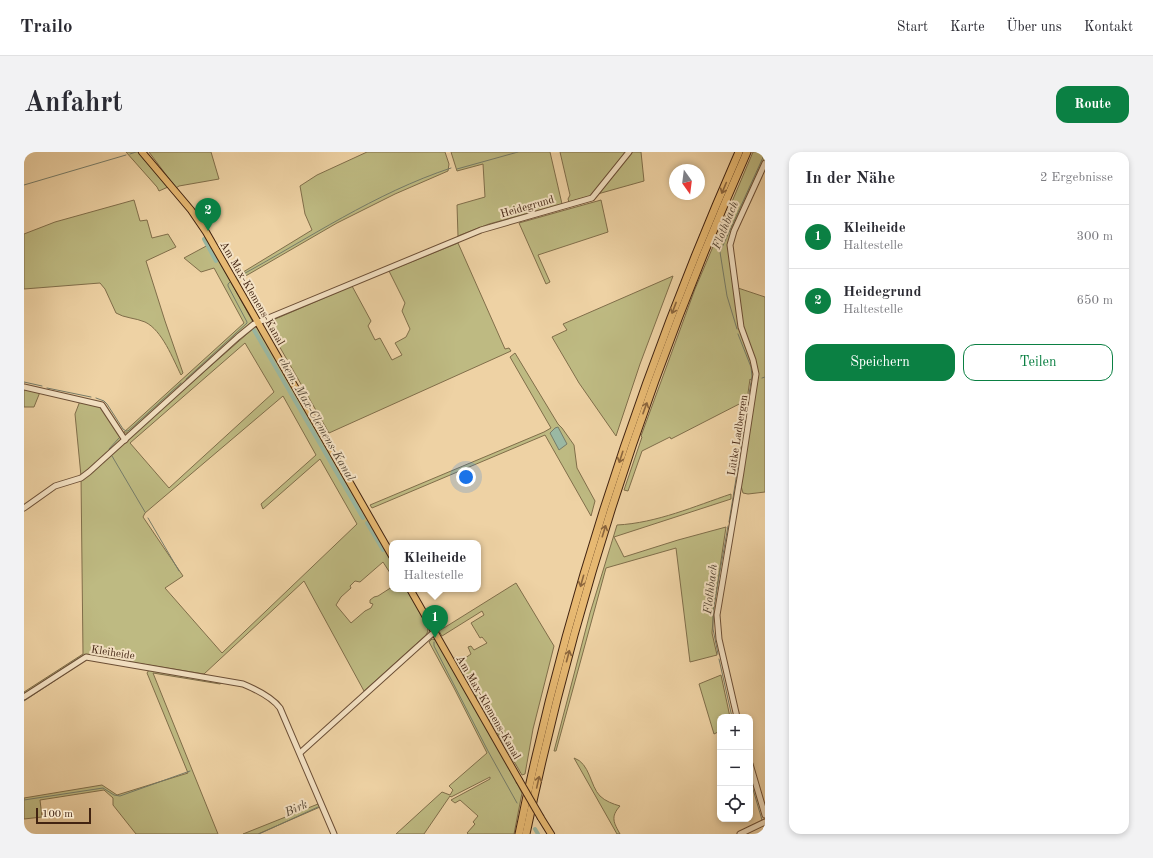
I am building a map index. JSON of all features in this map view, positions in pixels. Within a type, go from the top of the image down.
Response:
[{"type":"highway","points":[[519,834],[537,751],[560,659],[612,484],[665,334],[705,232],[739,152]]},
{"type":"highway","points":[[526,834],[566,666],[618,486],[682,309],[747,152]]},
{"type":"main road","name":"Am Max-Klemens-Kanal","points":[[142,152],[201,224],[389,551]]},
{"type":"main road","name":"Am Max-Klemens-Kanal","points":[[412,592],[550,834]]},
{"type":"street","name":"Heidegrund","points":[[24,508],[55,486],[81,478],[89,472],[238,337],[258,322],[481,230],[592,198],[629,152]]},
{"type":"street","name":"Lütke Ladbergen","points":[[736,714],[719,639],[717,615],[756,374],[753,360],[741,327],[730,245],[734,231],[765,163]]},
{"type":"street","points":[[24,387],[102,405],[125,440]]},
{"type":"street","points":[[300,753],[434,632]]},
{"type":"street","name":"Kleiheide","points":[[24,697],[86,657],[243,684],[279,705],[334,834]]},
{"type":"street","points":[[753,774],[765,815]]},
{"type":"street","points":[[740,834],[763,823]]},
{"type":"shaded area","points":[[126,152],[139,152],[168,187],[159,191]]},
{"type":"shaded area","points":[[149,152],[211,152],[219,179],[179,186],[176,188]]},
{"type":"shaded area","points":[[367,152],[445,152],[449,164],[448,171],[395,194],[337,223],[237,281],[235,277],[312,230],[305,214],[300,186],[317,175]]},
{"type":"shaded area","points":[[451,152],[550,152],[562,204],[489,224],[458,236],[457,205],[485,197],[483,164],[457,171]]},
{"type":"shaded area","points":[[560,152],[641,152],[644,181],[569,202],[568,199],[570,195]]},
{"type":"shaded area","points":[[753,152],[765,152],[765,160],[730,237],[740,328],[753,365],[754,382],[750,379],[747,400],[671,439],[670,437],[642,451],[628,491],[624,490],[642,437],[641,436],[695,289]]},
{"type":"shaded area","points":[[134,200],[140,221],[147,220],[152,238],[168,234],[176,247],[146,261],[183,373],[181,375],[157,331],[145,322],[116,313],[105,289],[100,283],[24,289],[24,234],[55,222]]},
{"type":"shaded area","points":[[601,200],[608,232],[538,255],[550,282],[546,284],[519,223]]},
{"type":"shaded area","points":[[458,243],[505,349],[509,348],[511,351],[329,433],[266,323],[352,286],[371,321],[368,326],[375,340],[380,338],[392,360],[402,355],[395,343],[406,337],[410,329],[402,311],[405,303],[389,271]]},
{"type":"shaded area","points":[[210,244],[253,322],[132,432],[123,433],[244,323],[214,268],[201,272],[184,258]]},
{"type":"shaded area","points":[[673,276],[640,364],[616,436],[579,383],[552,337],[567,330],[563,324]]},
{"type":"shaded area","points":[[738,288],[765,297],[765,492],[748,494],[743,493],[741,486],[757,379],[743,332]]},
{"type":"shaded area","points":[[255,327],[258,328],[389,557],[389,571],[383,562],[360,582],[355,581],[350,586],[351,588],[341,597],[336,605],[351,623],[371,608],[373,604],[370,603],[370,600],[389,589],[389,592],[409,592],[427,626],[428,631],[426,635],[364,691],[304,581],[204,674],[87,655],[24,695],[24,692],[83,654],[81,476],[75,414],[80,401],[100,407],[122,439],[165,406]],"holes":[[[245,343],[274,392],[169,488],[130,443]],[[283,396],[316,455],[261,504],[263,509],[320,459],[357,524],[222,653],[165,588],[183,576],[143,517],[145,513]]]},
{"type":"shaded area","points":[[515,353],[558,424],[574,445],[577,468],[595,501],[591,516],[545,435],[372,508],[370,505],[551,428],[510,357]]},
{"type":"shaded area","points":[[24,388],[40,392],[34,407],[24,407]]},
{"type":"shaded area","points":[[558,427],[567,444],[559,450],[550,433]]},
{"type":"shaded area","points":[[731,494],[731,499],[614,537],[624,557],[726,527],[714,608],[712,633],[717,655],[690,662],[676,548],[606,568],[556,751],[554,751],[590,613],[617,525],[647,521],[690,509]]},
{"type":"shaded area","points":[[516,583],[554,646],[533,729],[525,774],[522,775],[455,661],[455,657],[461,661],[471,654],[468,647],[471,646],[474,650],[487,643],[482,637],[480,638],[471,623],[484,615],[482,611],[442,636],[439,631]]},
{"type":"shaded area","points":[[432,639],[436,640],[522,793],[514,834],[468,834],[467,833],[475,824],[473,822],[478,816],[460,800],[455,803],[451,800],[490,779],[490,777],[451,797],[450,796],[424,834],[396,834],[442,792],[450,795],[453,790],[449,786],[487,753],[429,642]]},
{"type":"shaded area","points":[[149,670],[223,682],[220,684],[153,673],[218,834],[136,834],[113,805],[113,798],[104,790],[40,800],[42,817],[24,819],[24,798],[102,785],[117,795],[188,773],[147,673]]},
{"type":"shaded area","points":[[721,675],[729,714],[717,714],[717,732],[714,734],[699,684]]},
{"type":"shaded area","points":[[574,758],[587,770],[594,787],[600,796],[609,802],[620,806],[615,813],[614,820],[620,834],[617,834]]},
{"type":"shaded area","points":[[318,804],[320,807],[258,834],[243,834]]},
{"type":"waterway","points":[[130,154],[136,152]]},
{"type":"waterway","points":[[457,169],[518,152]]},
{"type":"waterway","name":"Flothbach","points":[[737,329],[727,296],[720,252],[765,153]]},
{"type":"waterway","points":[[24,185],[126,155]]},
{"type":"waterway","points":[[238,277],[369,203],[423,178],[451,168]]},
{"type":"waterway","name":"ehem. Max-Clemens-Kanal","points":[[204,239],[216,261]]},
{"type":"waterway","points":[[186,379],[247,323],[228,286],[230,282]]},
{"type":"waterway","name":"ehem. Max-Clemens-Kanal","points":[[254,330],[363,518]]},
{"type":"waterway","name":"Flothbach","points":[[738,334],[751,367],[752,376],[749,394]]},
{"type":"waterway","points":[[24,382],[42,386]]},
{"type":"waterway","points":[[96,398],[107,404],[123,429],[128,431],[181,383]]},
{"type":"waterway","points":[[47,388],[91,397]]},
{"type":"waterway","name":"Flothbach","points":[[729,522],[749,399]]},
{"type":"waterway","points":[[109,449],[119,438]]},
{"type":"waterway","points":[[112,456],[145,512]]},
{"type":"waterway","points":[[148,518],[179,571]]},
{"type":"waterway","name":"ehem. Max-Clemens-Kanal","points":[[367,523],[383,550]]},
{"type":"waterway","name":"Flothbach","points":[[718,654],[713,629],[713,611],[728,526]]},
{"type":"waterway","points":[[434,642],[434,646],[488,751],[517,803]]},
{"type":"waterway","points":[[24,694],[79,658]]},
{"type":"waterway","name":"Flothbach","points":[[719,659],[731,714]]},
{"type":"waterway","points":[[24,701],[80,664]]},
{"type":"waterway","points":[[24,800],[103,788],[114,795],[120,796],[190,771]]},
{"type":"waterway","name":"Flothbach","points":[[752,786],[762,820]]},
{"type":"waterway","name":"Birk","points":[[259,834],[318,807]]},
{"type":"waterway","name":"ehem. Max-Clemens-Kanal","points":[[535,829],[538,834]]},
{"type":"place","name":"Heidegrund","points":[[208,231]]},
{"type":"place","name":"Kleiheide","points":[[435,638]]}]
